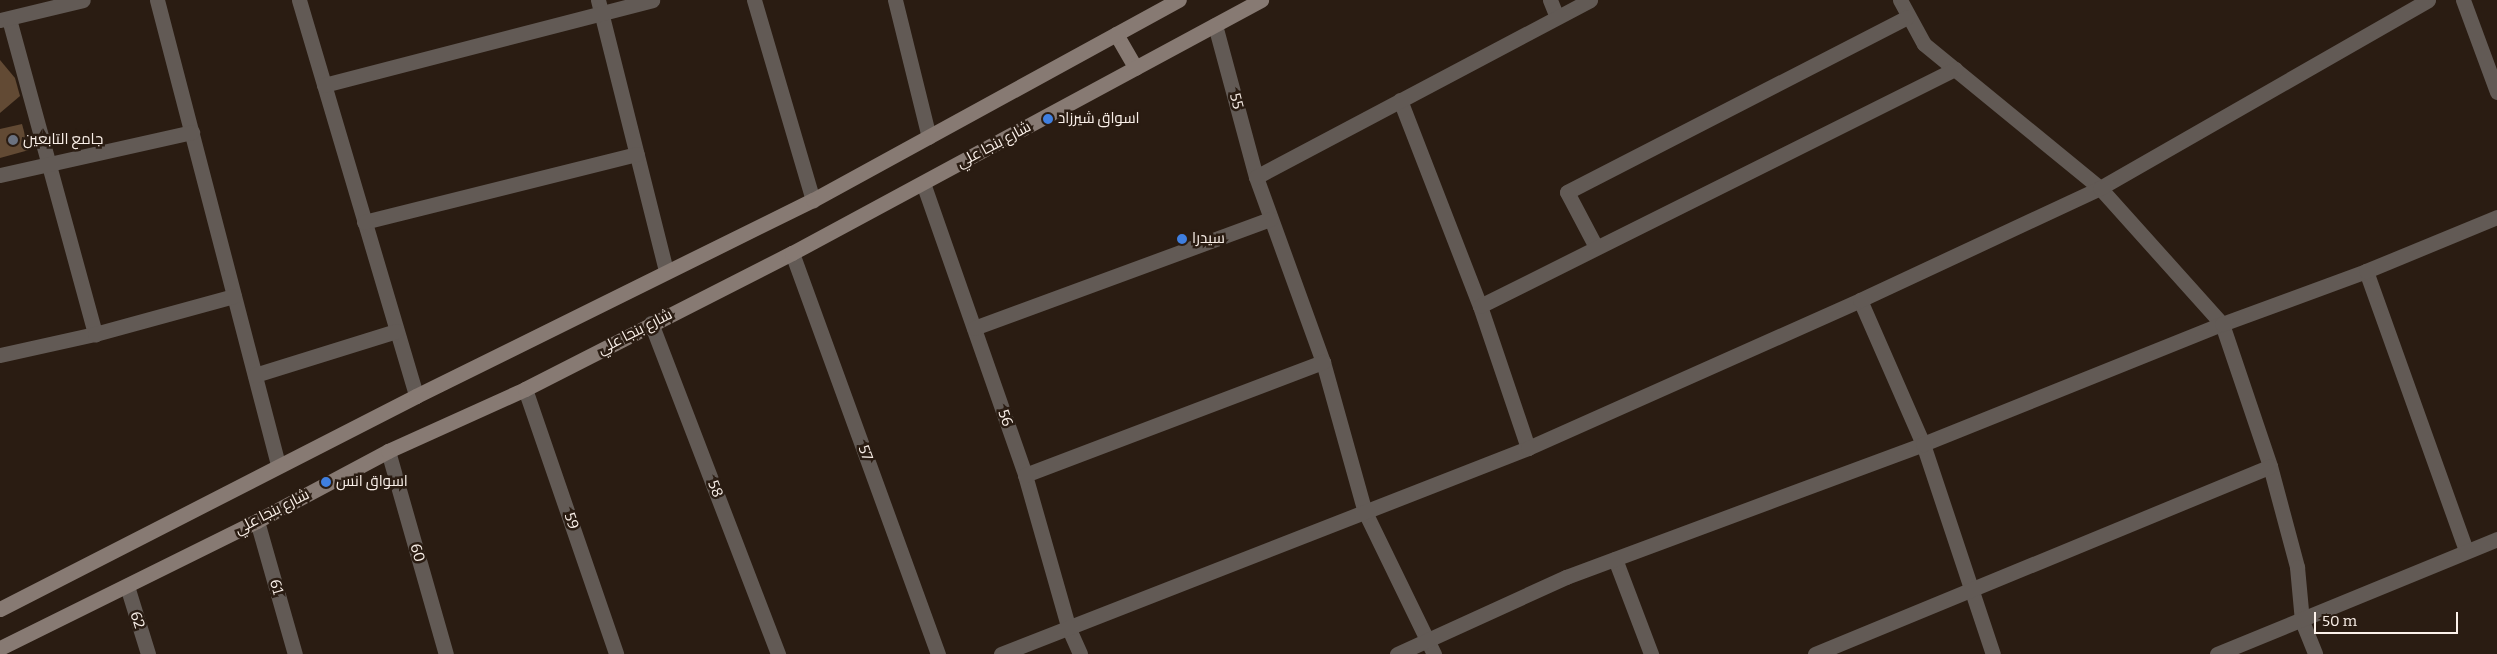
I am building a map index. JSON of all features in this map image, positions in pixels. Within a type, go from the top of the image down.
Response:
[{"type":"main road","points":[[0,609],[136,542],[278,465],[666,271],[813,200],[1179,0]]},
{"type":"main road","name":"شارع بنجا علي","points":[[0,648],[256,521],[388,451],[525,389],[792,253],[1261,0]]},
{"type":"main road","points":[[1116,34],[1136,68]]},
{"type":"street","points":[[83,0],[5,19],[48,163],[95,334]]},
{"type":"street","points":[[157,0],[278,465]]},
{"type":"street","points":[[298,0],[416,396]]},
{"type":"street","points":[[324,85],[600,6],[652,0]]},
{"type":"street","points":[[754,0],[813,200]]},
{"type":"street","points":[[895,0],[929,137]]},
{"type":"street","points":[[1550,0],[1558,17]]},
{"type":"street","points":[[1256,177],[1590,0]]},
{"type":"street","points":[[1900,0],[1907,17],[1924,44],[2100,188],[2222,324],[2270,466],[2297,567],[2302,621],[2315,654]]},
{"type":"street","points":[[1001,654],[1528,448],[1860,300],[2100,188],[2428,0]]},
{"type":"street","points":[[2463,0],[2497,92]]},
{"type":"street","points":[[600,6],[666,271]]},
{"type":"street","points":[[1596,247],[1567,192],[1907,17]]},
{"type":"street","name":"55","points":[[1215,25],[1256,177],[1323,362],[1365,512],[1432,648]]},
{"type":"street","points":[[1480,306],[1955,69]]},
{"type":"street","points":[[1400,100],[1480,306],[1528,448]]},
{"type":"street","points":[[0,176],[48,163],[192,132]]},
{"type":"street","points":[[364,222],[636,154]]},
{"type":"street","name":"56","points":[[923,183],[1025,475],[1069,629],[1080,654]]},
{"type":"street","points":[[1397,654],[1432,648],[1566,577],[1923,444],[2222,324],[2366,271],[2497,218]]},
{"type":"street","points":[[974,328],[1271,219]]},
{"type":"street","name":"57","points":[[792,253],[938,654]]},
{"type":"street","points":[[2366,271],[2466,551]]},
{"type":"street","points":[[0,355],[95,334],[234,296]]},
{"type":"street","points":[[1860,300],[1923,444],[1970,591],[1993,654]]},
{"type":"street","name":"58","points":[[651,324],[778,654]]},
{"type":"street","points":[[255,375],[396,331]]},
{"type":"street","points":[[1025,475],[1323,362]]},
{"type":"street","name":"59","points":[[525,389],[616,654]]},
{"type":"street","name":"60","points":[[388,451],[446,654]]},
{"type":"street","points":[[1815,654],[2270,466]]},
{"type":"street","name":"61","points":[[256,521],[295,654]]},
{"type":"street","points":[[2217,654],[2302,621],[2497,539]]},
{"type":"street","points":[[1615,559],[1651,654]]},
{"type":"street","name":"62","points":[[127,586],[148,654]]},
{"type":"building","name":"جامع التابعين","points":[[0,60],[15,78],[20,96],[0,113]]},
{"type":"building","name":"جامع التابعين","points":[[22,124],[29,150],[0,158],[0,129]]},
{"type":"place","name":"اسواق شيرزاد","points":[[1048,119]]},
{"type":"place","name":"جامع التابعين","points":[[13,140]]},
{"type":"place","name":"سيدرا","points":[[1182,239]]},
{"type":"place","name":"اسواق انس","points":[[326,482]]}]
